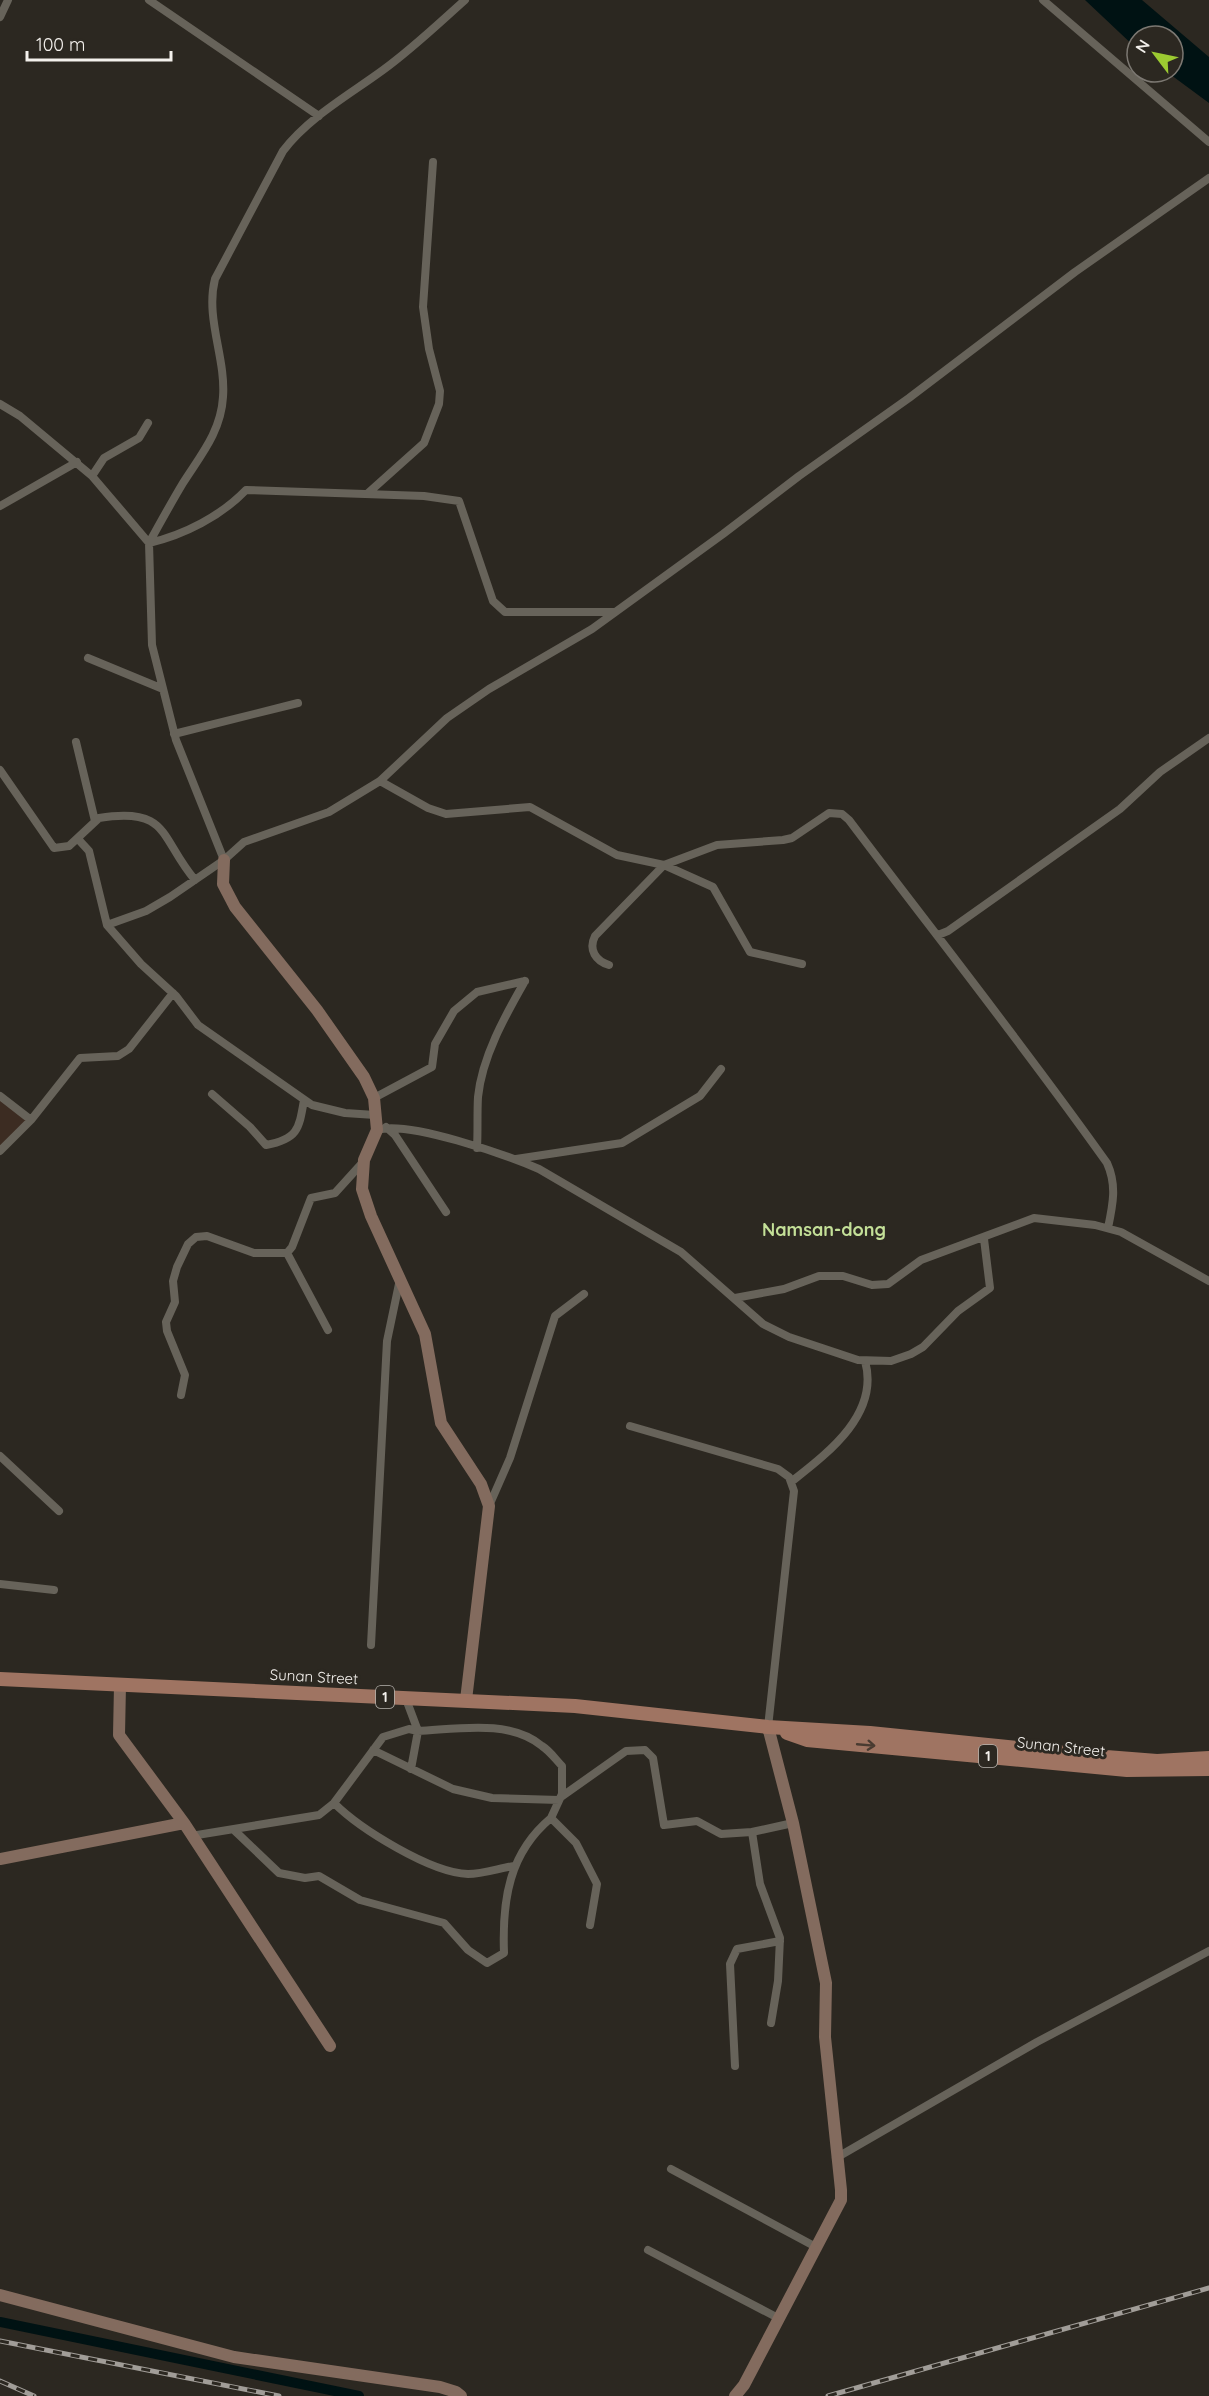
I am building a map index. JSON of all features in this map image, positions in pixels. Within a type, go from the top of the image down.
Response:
[{"type":"main road","name":"Sunan Street","points":[[0,1679],[575,1706],[768,1727],[870,1733],[1157,1761],[1209,1758]]},
{"type":"main road","name":"Sunan Street","points":[[768,1727],[807,1740],[1126,1770],[1209,1769]]},
{"type":"street","points":[[0,17],[8,0]]},
{"type":"street","points":[[149,0],[319,116]]},
{"type":"street","points":[[446,1212],[395,1135],[381,1128],[375,1115],[374,1098],[364,1077],[331,1029],[235,907],[223,884],[224,860],[174,734],[152,645],[149,543],[184,481],[207,449],[222,409],[222,383],[212,308],[215,279],[283,151],[293,138],[319,116],[386,68],[465,0]]},
{"type":"street","points":[[1043,0],[1209,142]]},
{"type":"street","points":[[367,494],[424,443],[439,404],[440,391],[429,349],[423,307],[433,162]]},
{"type":"street","points":[[107,926],[146,911],[224,860],[244,842],[329,812],[380,781],[447,718],[614,612],[909,398],[1075,272],[1209,178]]},
{"type":"street","points":[[0,404],[20,416],[77,462],[92,476],[149,543]]},
{"type":"street","points":[[92,476],[104,458],[140,438],[148,423]]},
{"type":"street","points":[[0,506],[77,462]]},
{"type":"street","points":[[149,543],[175,537],[232,504],[246,490],[424,496],[459,501],[493,601],[505,612],[614,612]]},
{"type":"street","points":[[88,658],[163,689]]},
{"type":"street","points":[[174,734],[298,703]]},
{"type":"street","points":[[938,935],[948,931],[1120,809],[1160,772],[1209,738]]},
{"type":"street","points":[[76,742],[95,821]]},
{"type":"street","points":[[0,770],[48,843],[54,848],[61,849],[78,839],[95,821],[108,816],[137,817],[160,826],[184,867],[195,880]]},
{"type":"street","points":[[380,781],[428,808],[446,814],[530,807],[617,855],[664,865],[713,887],[750,952],[802,964]]},
{"type":"street","points":[[609,965],[602,963],[594,955],[592,941],[664,865],[717,845],[792,838],[822,816],[836,812],[849,820],[938,935],[962,971],[1044,1074],[1107,1163],[1113,1176],[1114,1193],[1108,1228]]},
{"type":"street","points":[[78,839],[89,851],[107,926],[141,964],[173,993],[203,1029],[304,1100],[345,1113],[375,1115]]},
{"type":"street","points":[[374,1098],[432,1067],[435,1044],[454,1011],[477,992],[525,981],[485,1064],[478,1095],[477,1148]]},
{"type":"street","points":[[0,1151],[31,1120],[80,1058],[118,1056],[129,1049],[173,993]]},
{"type":"street","points":[[516,1159],[622,1143],[700,1096],[721,1069]]},
{"type":"street","points":[[212,1094],[250,1127],[266,1145],[282,1142],[292,1136],[299,1127],[304,1100]]},
{"type":"street","points":[[0,1096],[31,1120]]},
{"type":"street","points":[[381,1128],[403,1127],[516,1159],[539,1169],[672,1245],[763,1324],[831,1352],[865,1361],[891,1361],[917,1350],[958,1311],[990,1288],[990,1272],[984,1239]]},
{"type":"street","points":[[287,1253],[292,1247],[311,1198],[335,1193],[364,1160],[381,1128]]},
{"type":"street","points":[[364,1160],[362,1189],[425,1334],[441,1423],[481,1484],[489,1506]]},
{"type":"street","points":[[735,1298],[784,1289],[819,1276],[843,1276],[881,1286],[888,1284],[921,1260],[984,1239],[1034,1218],[1108,1228],[1140,1241],[1209,1281]]},
{"type":"street","points":[[181,1395],[185,1375],[166,1331],[166,1322],[175,1302],[173,1281],[188,1244],[196,1237],[215,1237],[254,1253],[287,1253]]},
{"type":"street","points":[[287,1253],[328,1330]]},
{"type":"street","points":[[371,1645],[387,1341],[400,1279]]},
{"type":"street","points":[[466,1700],[489,1506],[510,1458],[555,1316],[584,1294]]},
{"type":"street","points":[[790,1482],[840,1443],[851,1427],[869,1384],[865,1361]]},
{"type":"street","points":[[630,1426],[778,1469],[789,1477],[794,1491],[768,1727],[793,1823],[826,1983],[825,2037],[841,2200],[780,2319],[744,2385],[735,2396]]},
{"type":"street","points":[[0,1456],[59,1511]]},
{"type":"street","points":[[0,1584],[54,1590]]},
{"type":"street","points":[[120,1685],[119,1735],[184,1823],[330,2046]]},
{"type":"street","points":[[406,1699],[418,1731],[411,1769]]},
{"type":"street","points":[[191,1836],[319,1815],[334,1803],[383,1737],[410,1729],[418,1731],[483,1727],[521,1734],[542,1745],[562,1766],[560,1799],[551,1818],[532,1834],[514,1866],[502,1920],[504,1953],[487,1963],[468,1950],[444,1923],[360,1900],[319,1876],[305,1878],[279,1873],[234,1830]]},
{"type":"street","points":[[373,1750],[453,1789],[492,1798],[560,1799],[626,1751],[645,1750],[653,1758],[664,1825],[697,1821],[721,1834],[752,1832],[793,1823]]},
{"type":"street","points":[[334,1803],[351,1820],[388,1844],[444,1868],[468,1874],[514,1866]]},
{"type":"street","points":[[551,1818],[576,1843],[597,1884],[590,1925]]},
{"type":"street","points":[[0,1859],[184,1823]]},
{"type":"street","points":[[752,1832],[760,1884],[780,1941],[778,1981],[771,2023]]},
{"type":"street","points":[[735,2066],[730,1964],[737,1949],[780,1941]]},
{"type":"street","points":[[836,2158],[1037,2042],[1209,1951]]},
{"type":"street","points":[[670,2169],[816,2247]]},
{"type":"street","points":[[648,2250],[780,2319]]},
{"type":"street","points":[[0,2295],[234,2357],[441,2387],[461,2396]]},
{"type":"shaded area","points":[[1085,0],[1142,0],[1170,24],[1125,24],[1125,38]]},
{"type":"shaded area","points":[[1185,37],[1209,57],[1209,103],[1183,84]]},
{"type":"shaded area","points":[[0,1096],[31,1120],[0,1151]]},
{"type":"waterway","points":[[0,2322],[359,2396]]},
{"type":"railway","points":[[828,2396],[1209,2288]]},
{"type":"railway","points":[[0,2341],[279,2396]]},
{"type":"railway","points":[[0,2381],[34,2396]]},
{"type":"district","name":"Namsan-dong","points":[[824,1230]]}]
